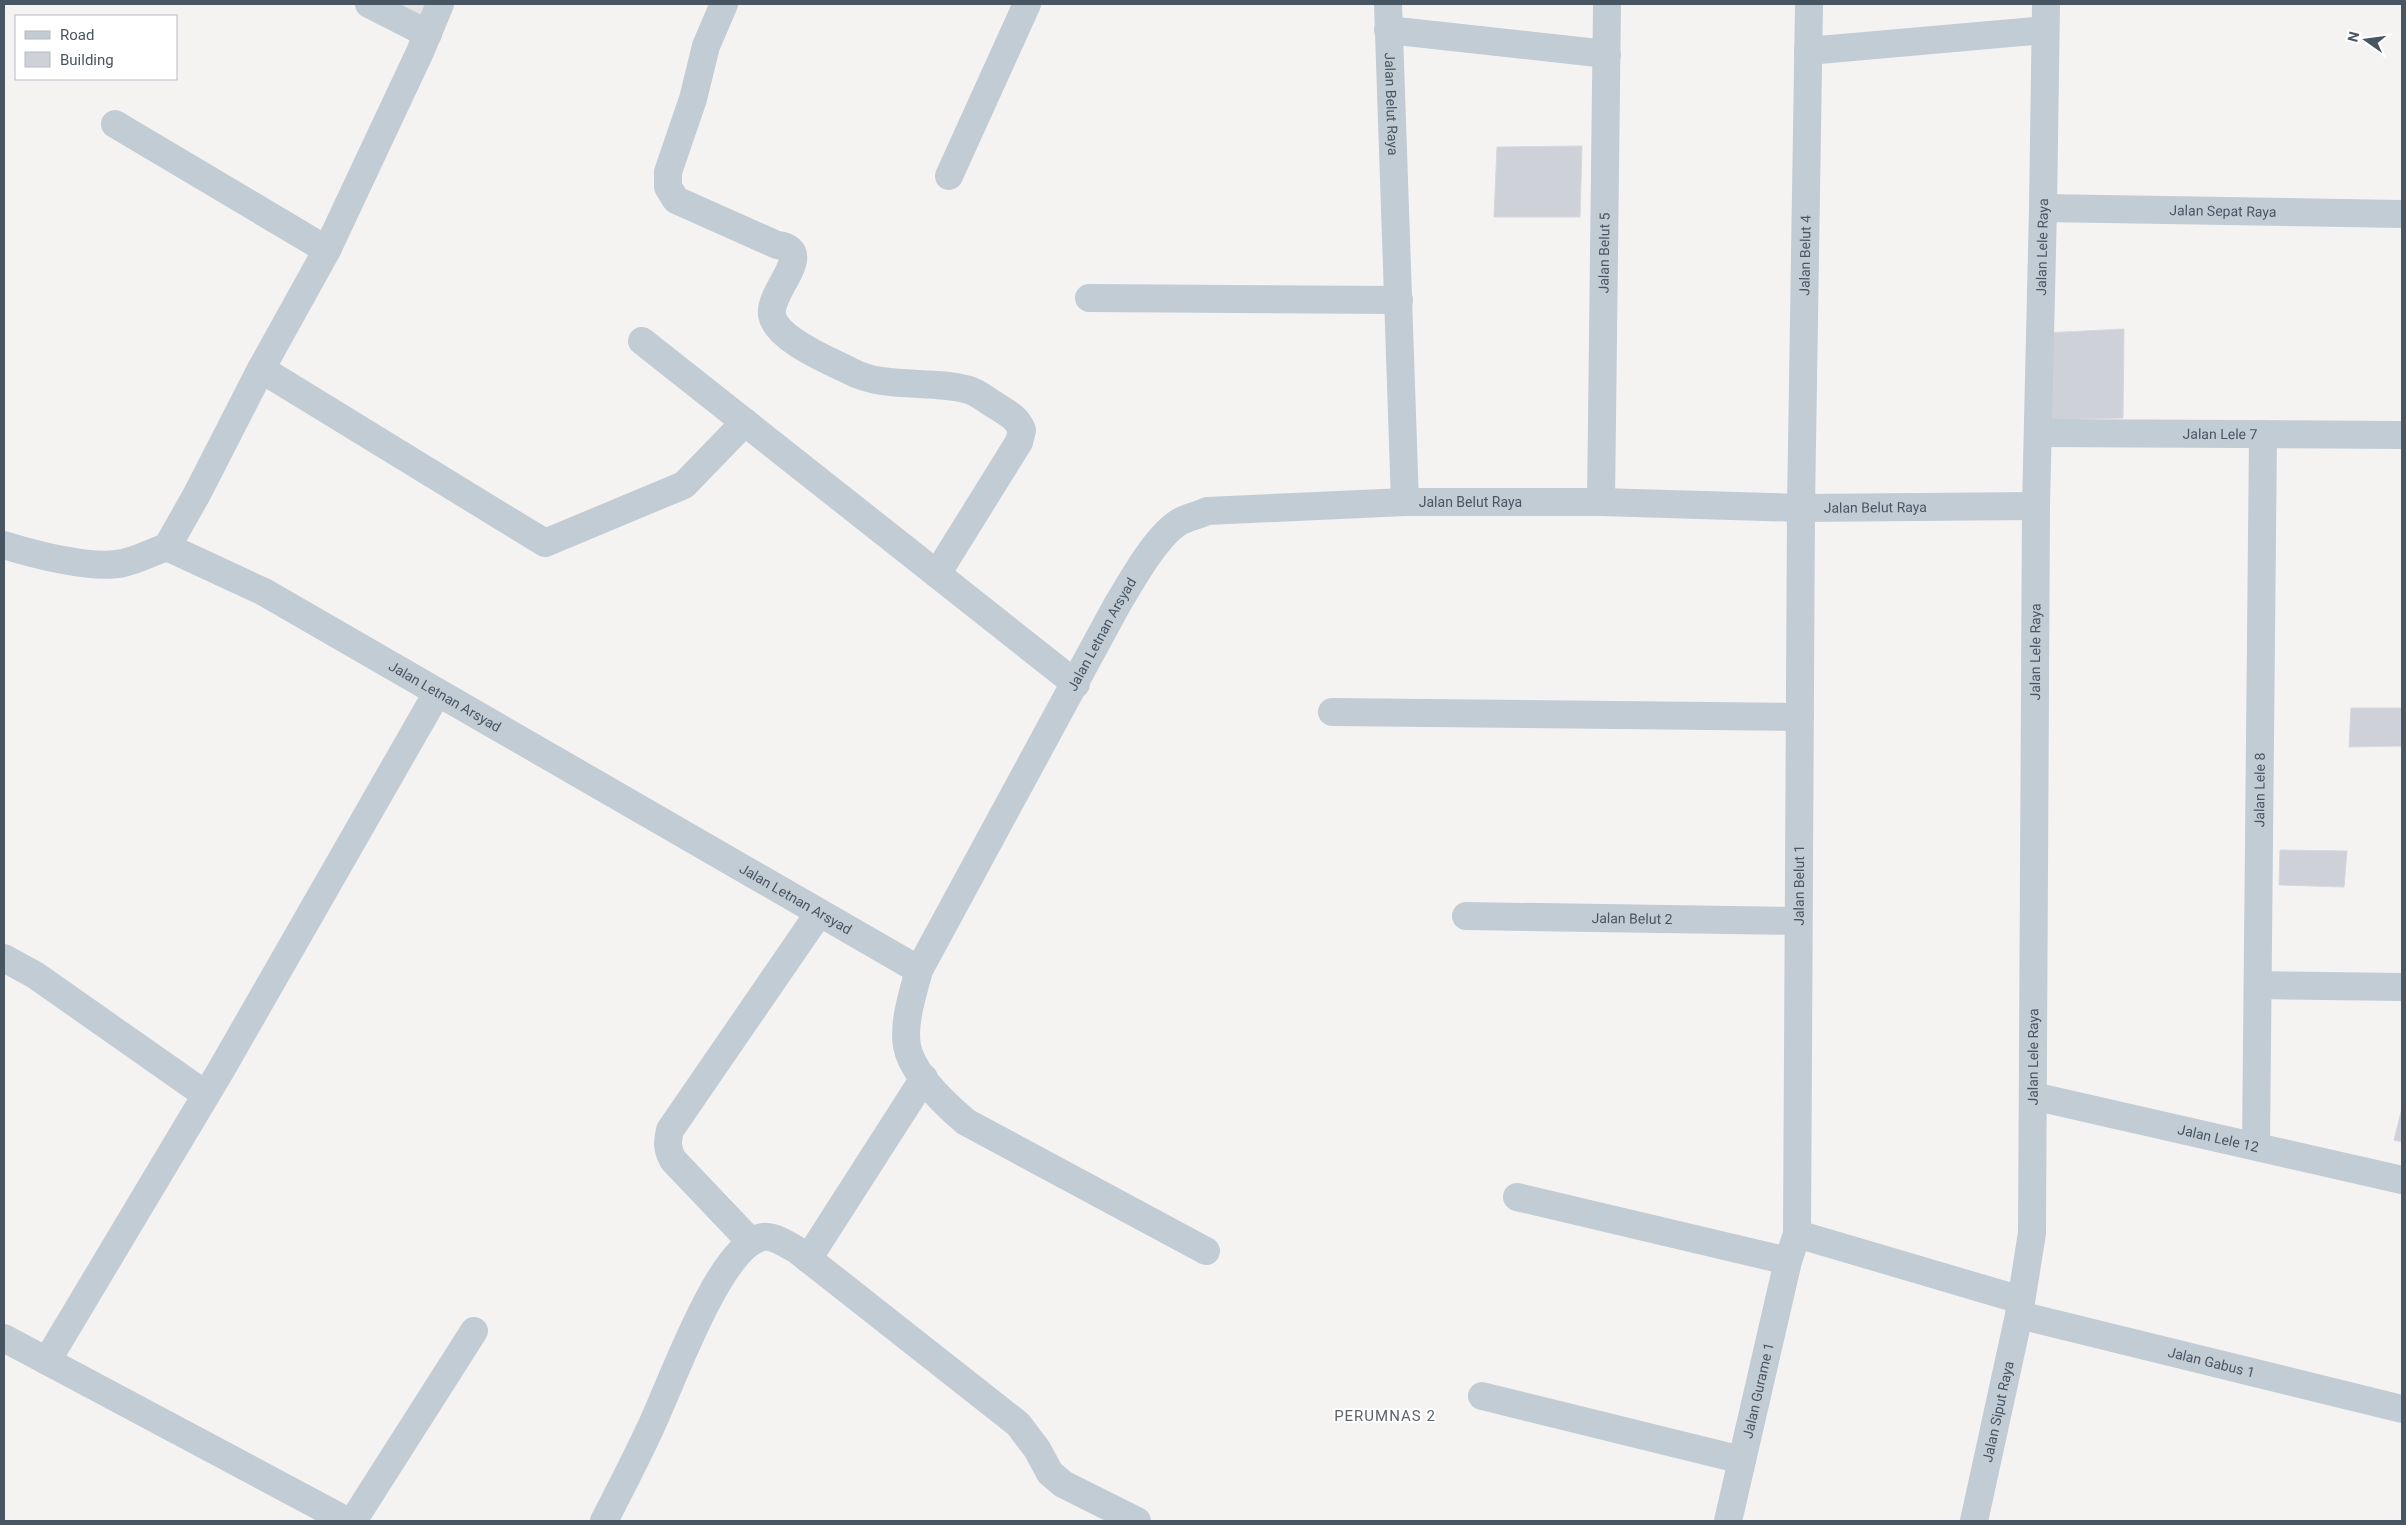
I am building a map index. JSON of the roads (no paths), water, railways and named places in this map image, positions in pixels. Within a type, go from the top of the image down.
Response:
[{"type":"street","points":[[369,4],[428,34]]},
{"type":"street","points":[[4,545],[39,556],[105,565],[122,564],[167,547],[327,250],[428,34],[440,4]]},
{"type":"street","points":[[724,4],[706,46],[693,99],[668,172],[668,187],[676,200],[793,250],[794,260],[773,303],[772,314],[776,324],[796,343],[862,378],[970,390],[1016,418],[1022,430],[1019,442],[937,574]]},
{"type":"street","points":[[949,176],[1027,4]]},
{"type":"street","name":"Jalan Belut Raya","points":[[1388,4],[1400,300],[1405,502],[1601,502],[1801,508],[2036,506]]},
{"type":"street","name":"Jalan Belut 5","points":[[1601,502],[1607,4]]},
{"type":"street","name":"Jalan Belut 4","points":[[1801,508],[1809,4]]},
{"type":"street","points":[[1808,51],[2045,17]]},
{"type":"street","name":"Jalan Lele Raya","points":[[2020,1308],[2032,1233],[2036,506],[2044,208],[2045,17]]},
{"type":"street","points":[[1388,30],[1607,54]]},
{"type":"street","points":[[115,124],[327,250]]},
{"type":"street","name":"Jalan Sepat Raya","points":[[2044,208],[2402,214]]},
{"type":"street","points":[[1089,298],[1400,300]]},
{"type":"street","points":[[642,341],[1076,684]]},
{"type":"street","points":[[262,369],[545,543],[684,485],[745,422]]},
{"type":"street","name":"Jalan Lele 7","points":[[2038,433],[2402,435]]},
{"type":"street","name":"Jalan Lele 8","points":[[2256,1146],[2263,434]]},
{"type":"street","name":"Jalan Letnan Arsyad","points":[[167,547],[264,592],[919,970],[1140,568],[1162,539],[1180,522],[1207,512],[1405,502]]},
{"type":"street","name":"Jalan Belut 1","points":[[1788,1261],[1797,1234],[1801,508]]},
{"type":"street","points":[[47,1360],[206,1095],[438,693]]},
{"type":"street","points":[[1332,712],[1800,717]]},
{"type":"street","points":[[752,1242],[672,1160],[668,1151],[670,1130],[819,913]]},
{"type":"street","name":"Jalan Belut 2","points":[[1466,916],[1798,921]]},
{"type":"street","points":[[4,958],[35,975],[206,1095]]},
{"type":"street","points":[[919,970],[907,1023],[907,1047],[916,1067],[947,1106],[966,1122],[1206,1251]]},
{"type":"street","points":[[2258,985],[2402,987]]},
{"type":"street","points":[[808,1259],[924,1078]]},
{"type":"street","name":"Jalan Lele 12","points":[[2033,1096],[2402,1180]]},
{"type":"street","points":[[1516,1197],[1788,1261]]},
{"type":"street","name":"Jalan Gabus 1","points":[[1797,1234],[2020,1308],[2402,1409]]},
{"type":"street","points":[[604,1521],[649,1432],[691,1336],[723,1273],[752,1242],[760,1237],[772,1238],[797,1250],[1018,1424],[1050,1473],[1063,1484],[1136,1521]]},
{"type":"street","name":"Jalan Gurame 1","points":[[1728,1521],[1788,1261]]},
{"type":"street","name":"Jalan Siput Raya","points":[[1974,1521],[2020,1308]]},
{"type":"street","points":[[353,1521],[474,1331]]},
{"type":"street","points":[[4,1338],[347,1521]]},
{"type":"street","points":[[1482,1396],[1742,1460]]},
{"type":"district","name":"PERUMNAS 2","points":[[1385,1416]]}]
